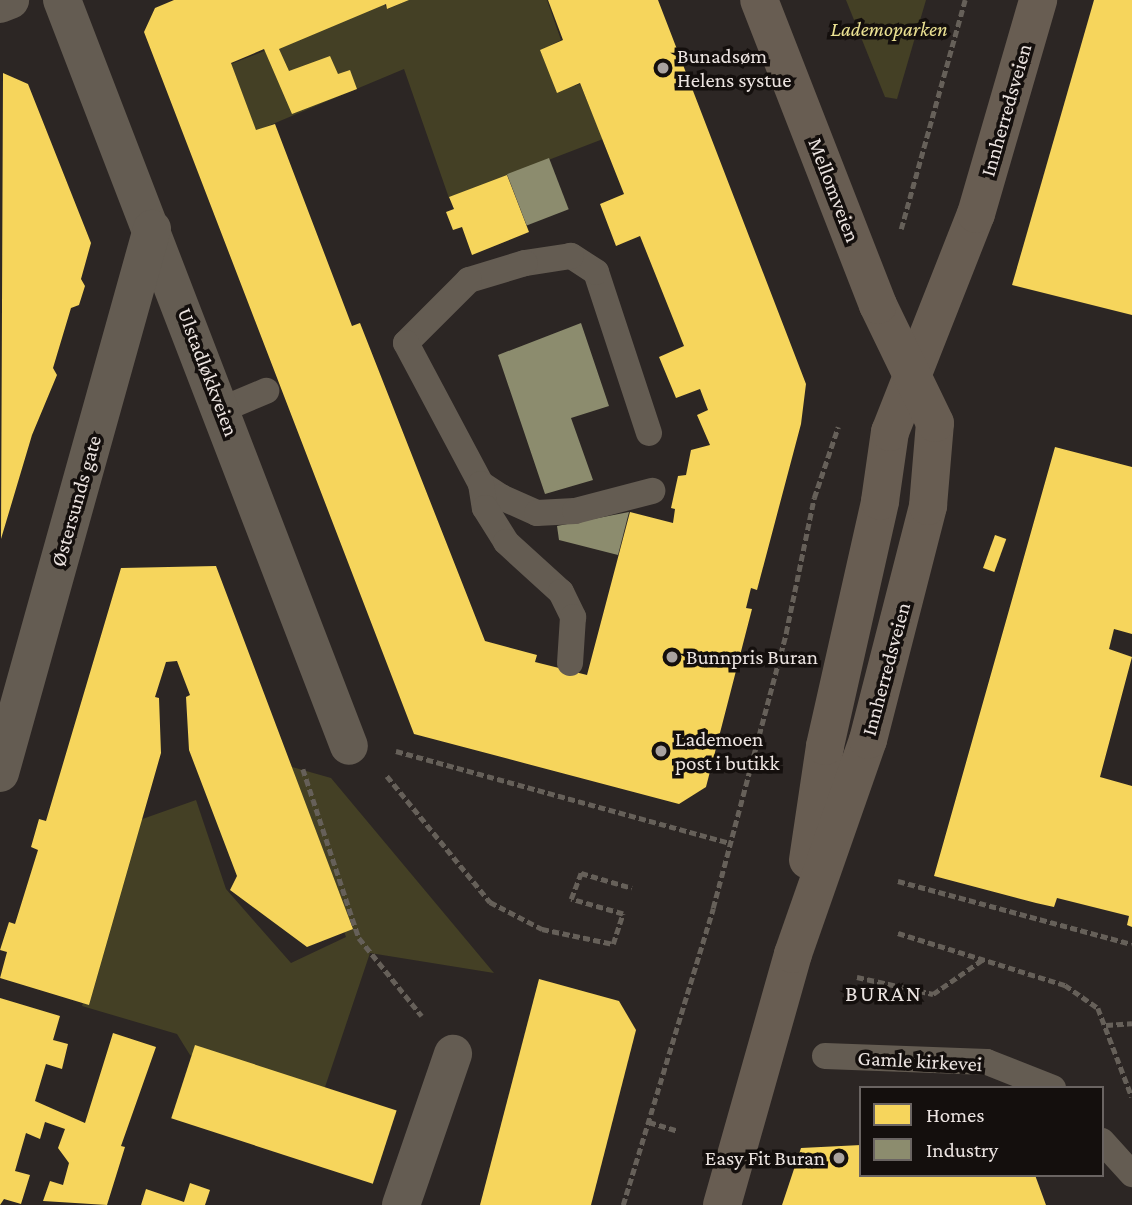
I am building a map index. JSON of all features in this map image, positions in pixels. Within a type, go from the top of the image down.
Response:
[{"type":"main road","name":"Mellomveien","points":[[759,0],[878,305],[915,378]]},
{"type":"main road","name":"Innherredsveien","points":[[722,1205],[793,954],[868,740],[928,506],[935,423],[915,378],[976,214],[1038,0]]},
{"type":"street","points":[[0,4],[10,0]]},
{"type":"street","name":"Ulstadløkkveien","points":[[62,0],[223,409],[349,746]]},
{"type":"street","name":"Østersunds gate","points":[[0,773],[152,229]]},
{"type":"street","points":[[401,1205],[453,1054]]},
{"type":"lane","points":[[570,663],[573,617],[561,592],[506,542],[485,508],[481,484],[406,343],[469,280],[514,266],[571,256],[596,272],[649,433]]},
{"type":"lane","points":[[223,409],[266,391]]},
{"type":"lane","points":[[481,484],[537,513],[575,511],[652,491]]},
{"type":"lane","name":"Gamle kirkevei","points":[[825,1056],[987,1062],[1048,1086]]},
{"type":"lane","points":[[1104,1144],[1132,1174]]},
{"type":"path","points":[[623,1205],[730,843],[786,633],[814,498],[830,453]]},
{"type":"path","points":[[453,1054],[359,938],[302,765],[349,746],[406,752],[730,843]]},
{"type":"path","points":[[349,746],[372,757],[490,902],[542,929],[613,944],[623,914],[571,900],[581,873],[632,888]]},
{"type":"path","points":[[898,881],[1132,944]]},
{"type":"path","points":[[898,933],[1065,985],[1098,1009],[1132,1095]]},
{"type":"path","points":[[857,977],[933,994],[982,959]]},
{"type":"path","points":[[1106,1026],[1132,1023]]},
{"type":"path","points":[[649,1121],[678,1131]]},
{"type":"green space","points":[[409,0],[547,0],[561,40],[541,50],[558,91],[580,84],[603,139],[449,198],[404,69],[256,131],[231,64],[384,4],[388,9]]},
{"type":"green space","name":"Lademoparken","points":[[846,0],[926,0],[897,99],[885,97]]},
{"type":"green space","points":[[285,765],[331,778],[494,973],[370,953],[321,1099],[190,1055],[177,1034],[82,1006],[134,822],[196,800],[226,889],[291,963],[346,937]]},
{"type":"building: Homes","points":[[174,0],[409,0],[387,9],[386,4],[279,49],[289,71],[330,56],[338,74],[350,70],[357,89],[292,114],[264,49],[231,63],[256,130],[275,124],[352,326],[360,323],[485,641],[537,655],[535,662],[587,675],[630,512],[673,523],[675,509],[671,508],[678,476],[686,475],[691,450],[710,445],[697,415],[708,410],[700,389],[676,398],[659,357],[684,346],[640,236],[616,246],[600,204],[624,194],[580,83],[557,93],[540,50],[563,40],[548,0],[658,0],[806,384],[801,424],[757,590],[751,588],[746,608],[752,609],[706,787],[679,804],[414,734],[144,32],[155,8]]},
{"type":"building: Homes","points":[[1094,0],[1132,0],[1132,315],[1012,285]]},
{"type":"building: Homes","points":[[3,73],[28,84],[91,243],[81,279],[85,286],[79,305],[71,308],[53,368],[57,375],[32,435],[1,539]]},
{"type":"building: Homes","points":[[507,175],[529,232],[472,255],[462,227],[453,230],[446,212],[454,209],[449,197]]},
{"type":"building: Homes","points":[[1055,447],[1132,467],[1132,634],[1114,629],[1109,649],[1132,657],[1100,777],[1132,786],[1132,927],[1127,925],[1129,916],[1057,898],[1054,907],[934,876]]},
{"type":"building: Homes","points":[[995,535],[1006,539],[994,572],[983,568]]},
{"type":"building: Homes","points":[[216,566],[353,929],[307,947],[230,890],[237,876],[189,750],[186,697],[190,695],[177,661],[166,662],[155,697],[159,698],[161,753],[89,1005],[0,978],[7,952],[0,950],[9,922],[15,924],[38,850],[31,847],[39,819],[46,821],[121,568]]},
{"type":"building: Homes","points":[[539,979],[619,1001],[636,1030],[591,1205],[480,1205]]},
{"type":"building: Homes","points":[[0,998],[60,1016],[53,1040],[68,1044],[62,1069],[46,1064],[35,1101],[85,1123],[113,1033],[156,1047],[121,1146],[125,1147],[107,1205],[43,1201],[50,1181],[63,1185],[69,1163],[58,1148],[65,1129],[45,1122],[40,1139],[26,1133],[15,1171],[30,1175],[21,1204],[4,1199],[0,1205]]},
{"type":"building: Homes","points":[[195,1045],[397,1111],[373,1184],[171,1118]]},
{"type":"building: Homes","points":[[859,1145],[859,1177],[1036,1177],[1046,1205],[782,1205],[801,1148]]},
{"type":"building: Homes","points":[[190,1183],[210,1190],[205,1205],[141,1205],[146,1189],[184,1202]]},
{"type":"building: Industry","points":[[549,158],[569,209],[527,225],[507,174]]},
{"type":"building: Industry","points":[[581,323],[609,406],[571,418],[593,480],[545,494],[498,355]]},
{"type":"building: Industry","points":[[629,512],[618,555],[559,540],[557,526]]},
{"type":"place","name":"Bunadsøm Helens systue","points":[[663,68]]},
{"type":"place","name":"Bunnpris Buran","points":[[672,657]]},
{"type":"place","name":"Lademoen post i butikk","points":[[661,751]]},
{"type":"place","name":"Easy Fit Buran","points":[[839,1158]]},
{"type":"district","name":"BURAN","points":[[884,993]]}]
